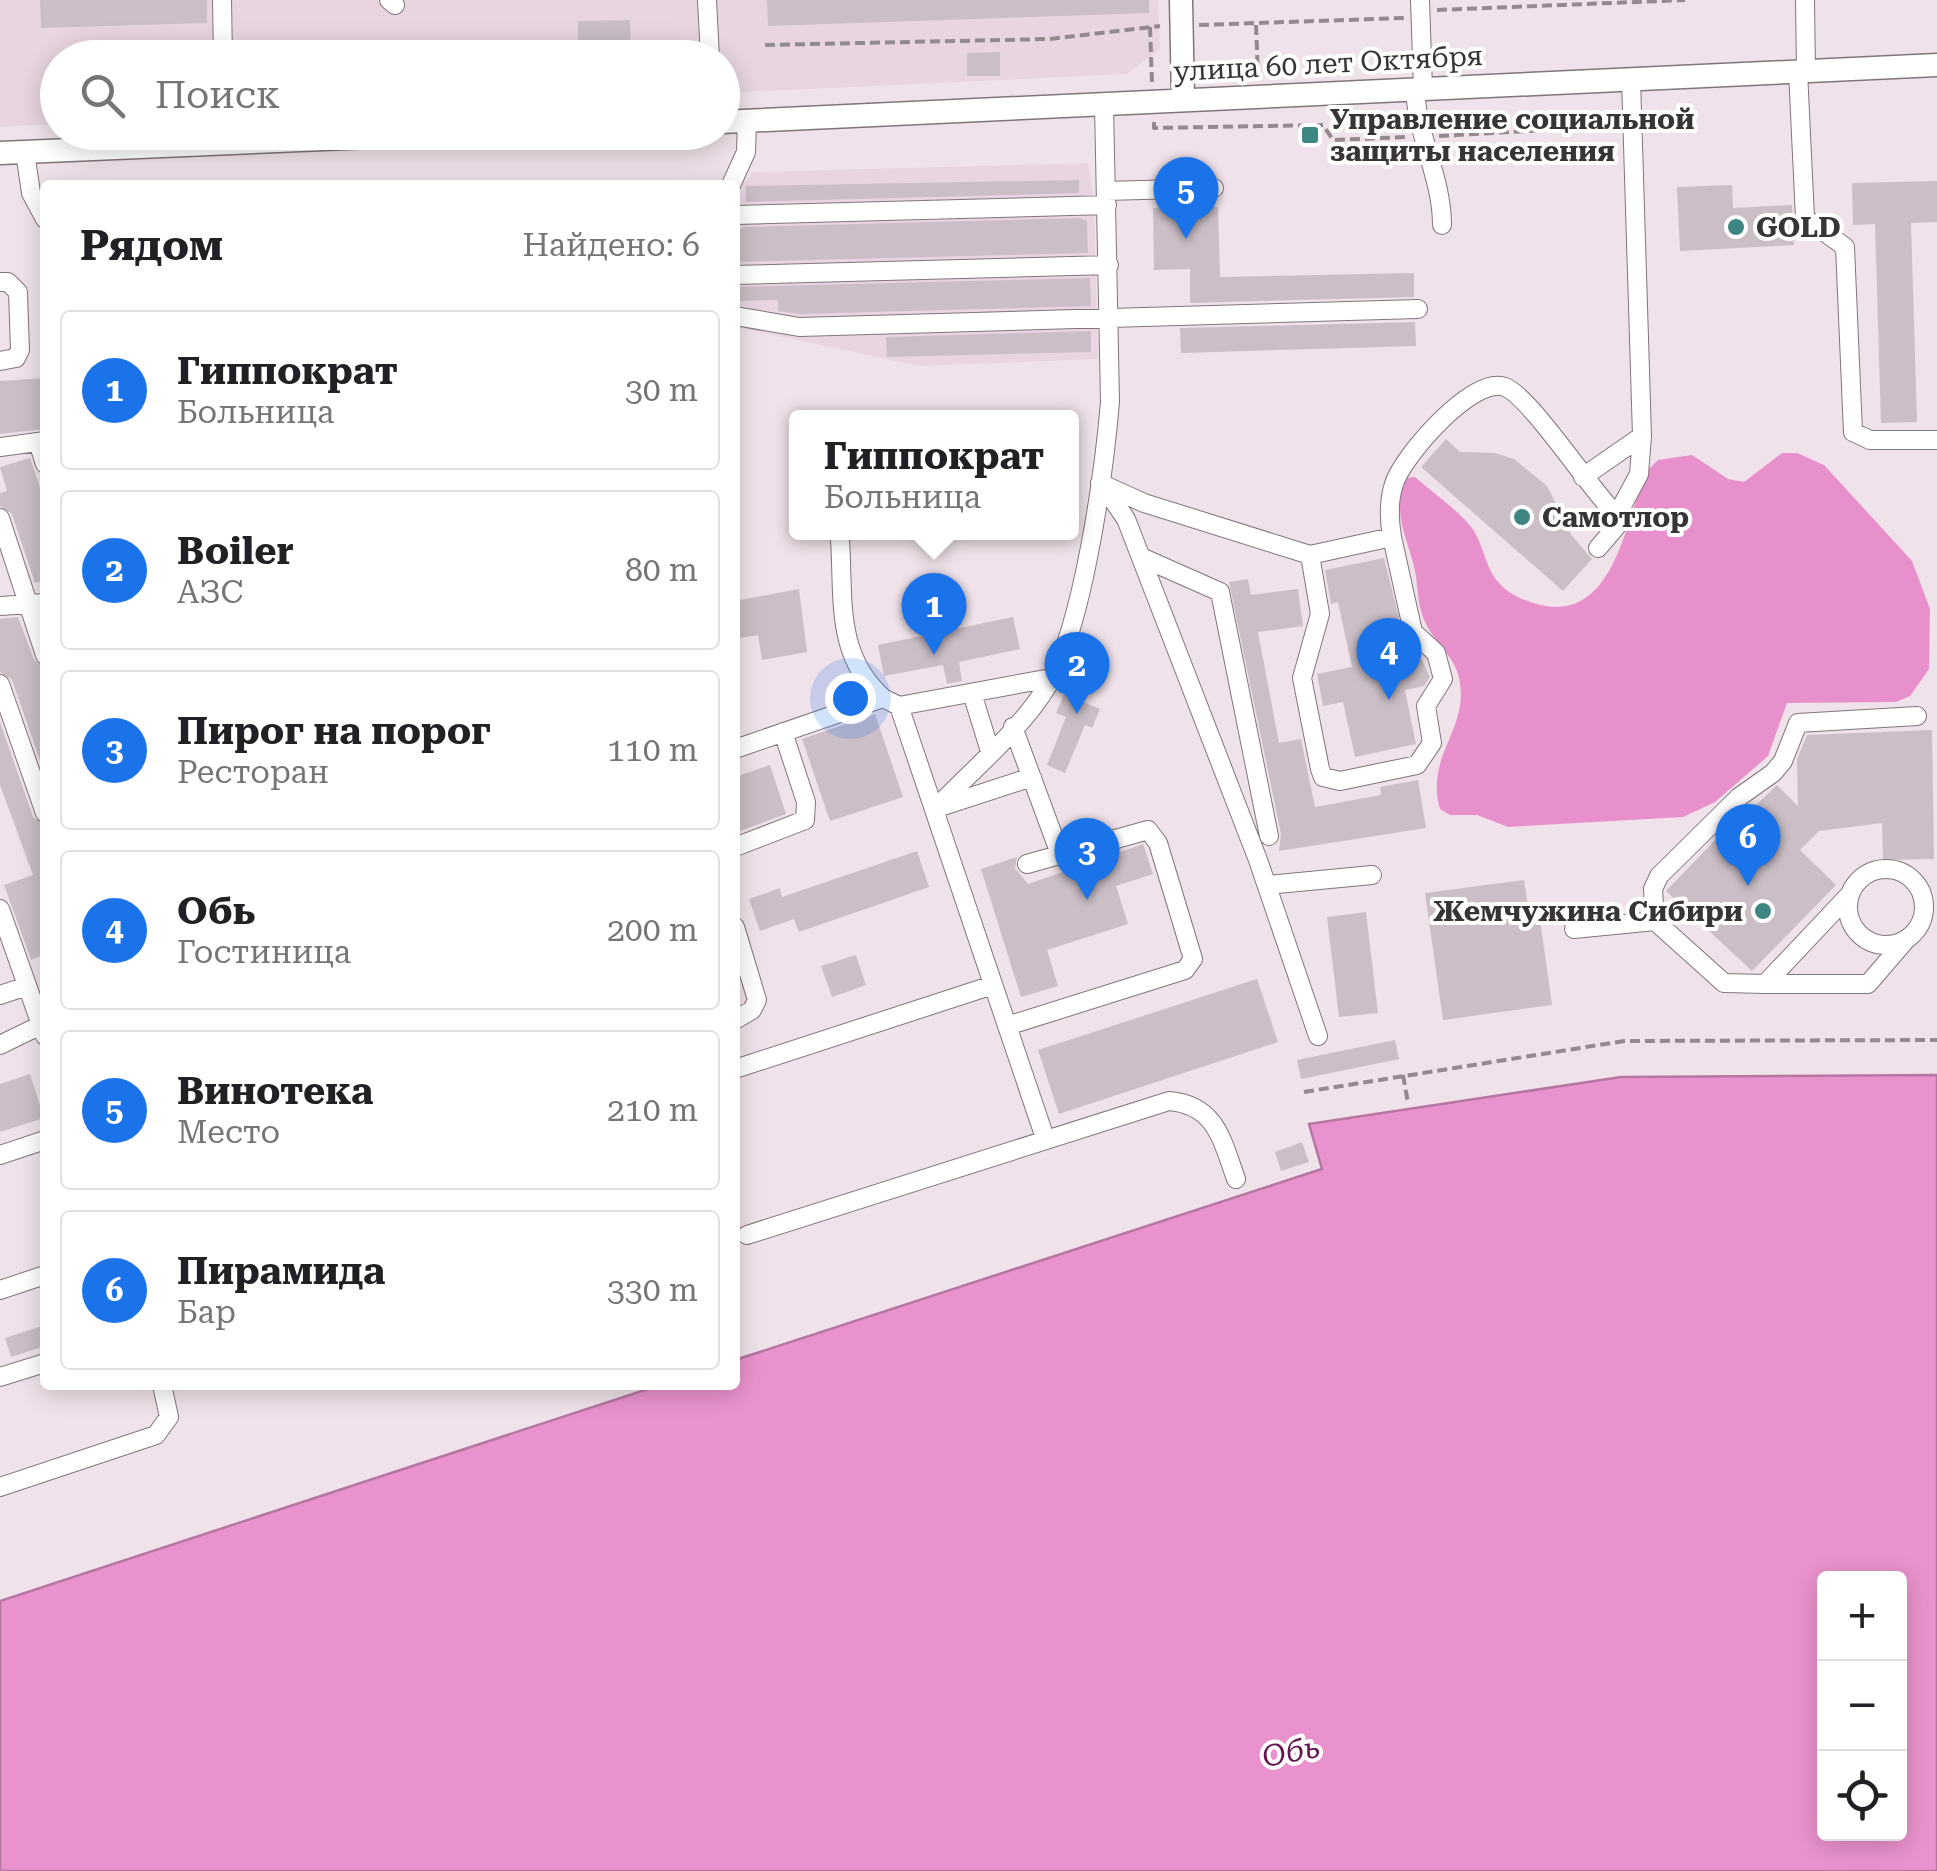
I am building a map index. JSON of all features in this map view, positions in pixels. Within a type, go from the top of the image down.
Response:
[{"type":"main road","points":[[1181,0],[1183,100]]},
{"type":"main road","name":"улица 60 лет Октября","points":[[740,121],[1937,65]]},
{"type":"main road","points":[[0,153],[54,150]]},
{"type":"street","points":[[222,0],[223,40]]},
{"type":"street","points":[[707,0],[709,40]]},
{"type":"street","points":[[1420,0],[1420,137],[1437,189],[1442,225]]},
{"type":"street","points":[[1805,0],[1805,218],[1846,247],[1853,432],[1870,440],[1937,440]]},
{"type":"street","points":[[1598,548],[1612,536],[1616,517],[1639,474],[1642,436],[1630,79]]},
{"type":"street","points":[[935,809],[1014,727],[1052,678],[1070,631],[1100,483],[1110,402],[1104,104]]},
{"type":"street","points":[[733,180],[746,152],[746,121]]},
{"type":"street","points":[[25,152],[32,193],[40,209]]},
{"type":"street","points":[[740,214],[1106,198],[1214,188]]},
{"type":"street","points":[[740,275],[1108,265]]},
{"type":"street","points":[[0,282],[8,282],[18,292],[20,350],[16,358],[0,362]]},
{"type":"street","points":[[740,317],[799,327],[1418,310]]},
{"type":"street","points":[[1310,555],[1320,614],[1302,678],[1323,777],[1340,781],[1417,766],[1432,743],[1426,706],[1442,679],[1436,653],[1412,632],[1392,537],[1390,498],[1402,466],[1456,404],[1490,386],[1500,385],[1521,398],[1616,517]]},
{"type":"street","points":[[1583,477],[1642,436]]},
{"type":"street","points":[[0,447],[40,442]]},
{"type":"street","points":[[1100,483],[1144,503],[1310,555],[1392,537]]},
{"type":"street","points":[[1100,483],[1118,505],[1141,557],[1244,822],[1318,1036]]},
{"type":"street","points":[[0,518],[36,604],[0,606]]},
{"type":"street","points":[[840,540],[849,650],[858,673],[891,702],[935,809],[1044,1138]]},
{"type":"street","points":[[1141,557],[1220,592],[1269,836]]},
{"type":"street","points":[[740,746],[891,702],[972,693],[1052,678]]},
{"type":"street","points":[[0,684],[40,799]]},
{"type":"street","points":[[972,693],[990,751]]},
{"type":"street","points":[[1915,882],[1924,913],[1910,936],[1868,984],[1724,984],[1656,921],[1653,890],[1659,876],[1739,796],[1783,761],[1798,722],[1917,716]]},
{"type":"street","points":[[1014,727],[1060,854]]},
{"type":"street","points":[[740,845],[805,820],[806,802],[783,732]]},
{"type":"street","points":[[935,809],[1032,777]]},
{"type":"street","points":[[1244,822],[1266,816]]},
{"type":"street","points":[[1008,1026],[1185,970],[1193,959],[1158,844],[1148,830],[1027,864]]},
{"type":"street","points":[[1765,984],[1873,871],[1896,870],[1937,892]]},
{"type":"street","points":[[1267,885],[1372,875]]},
{"type":"street","points":[[1850,894],[1849,918],[1862,937],[1884,946],[1937,931]]},
{"type":"street","points":[[0,909],[4,934],[40,1018]]},
{"type":"street","points":[[1574,928],[1656,921]]},
{"type":"street","points":[[740,944],[757,1000],[740,1018]]},
{"type":"street","points":[[740,1067],[994,985]]},
{"type":"street","points":[[0,995],[27,986]]},
{"type":"street","points":[[0,1044],[40,1029]]},
{"type":"street","points":[[747,1235],[1152,1104],[1185,1102],[1210,1116],[1236,1179]]},
{"type":"street","points":[[0,1154],[40,1142]]},
{"type":"street","points":[[0,1290],[40,1277]]},
{"type":"street","points":[[0,1378],[40,1365]]},
{"type":"street","points":[[0,1487],[156,1435],[169,1417],[163,1390]]},
{"type":"path","points":[[1454,0],[1455,10],[1686,0]]},
{"type":"path","points":[[1212,26],[1396,22]]},
{"type":"path","points":[[1256,24],[1258,79]]},
{"type":"path","points":[[766,45],[1049,39],[1152,27],[1154,128],[1323,125],[1333,140],[1632,125]]},
{"type":"path","points":[[1304,1092],[1624,1041],[1937,1040]]},
{"type":"path","points":[[1403,1075],[1408,1104]]},
{"type":"shaded area","points":[[0,0],[1158,0],[1160,49],[1127,74],[740,92],[740,40],[40,40],[40,125],[0,127]]},
{"type":"shaded area","points":[[1088,163],[1094,201],[1098,359],[919,366],[740,328],[740,187],[753,172]]},
{"type":"shaded area","points":[[1782,453],[1797,453],[1824,465],[1912,561],[1930,609],[1929,669],[1910,696],[1896,702],[1787,703],[1768,756],[1715,802],[1683,817],[1508,827],[1477,815],[1450,815],[1440,809],[1438,772],[1455,726],[1461,693],[1455,667],[1421,611],[1401,516],[1406,478],[1415,477],[1466,521],[1494,577],[1504,588],[1533,603],[1569,605],[1588,596],[1603,581],[1624,538],[1646,472],[1658,460],[1692,455],[1728,479],[1744,482]]},
{"type":"water","name":"Обь","points":[[1937,1075],[1937,1871],[0,1871],[0,1601],[645,1390],[740,1390],[740,1358],[1322,1169],[1309,1124],[1621,1077]]},
{"type":"building","points":[[40,0],[207,0],[207,23],[41,28]]},
{"type":"building","points":[[767,0],[1149,0],[1149,13],[768,26]]},
{"type":"building","points":[[630,20],[631,40],[578,40],[578,21]]},
{"type":"building","points":[[1000,52],[1000,76],[967,76],[967,53]]},
{"type":"building","points":[[1079,180],[1079,193],[746,202],[746,186]]},
{"type":"building","points":[[1937,181],[1937,222],[1911,223],[1917,422],[1881,423],[1875,224],[1853,225],[1852,183]]},
{"type":"building","name":"GOLD","points":[[1732,185],[1733,208],[1792,205],[1794,245],[1680,251],[1677,187]]},
{"type":"building","points":[[1218,207],[1220,277],[1414,273],[1414,297],[1190,303],[1190,269],[1154,270],[1153,208]]},
{"type":"building","points":[[1080,218],[1087,221],[1088,253],[740,262],[740,229]]},
{"type":"building","points":[[1090,278],[1091,306],[800,314],[778,311],[778,300],[740,301],[740,287]]},
{"type":"building","points":[[1415,322],[1416,346],[1181,353],[1180,328]]},
{"type":"building","points":[[1091,331],[1091,352],[887,357],[886,337]]},
{"type":"building","points":[[40,378],[40,430],[0,434],[0,381]]},
{"type":"building","name":"Самотлор","points":[[1446,439],[1460,452],[1495,453],[1514,459],[1547,486],[1572,536],[1592,559],[1563,591],[1421,467]]},
{"type":"building","points":[[30,458],[40,488],[40,582],[35,583],[12,514],[0,506],[0,493],[7,491],[0,467]]},
{"type":"building","points":[[1384,558],[1409,658],[1420,656],[1430,677],[1424,686],[1405,690],[1416,744],[1355,757],[1343,702],[1323,706],[1317,674],[1352,667],[1338,602],[1331,604],[1325,570]]},
{"type":"building","points":[[1248,579],[1251,595],[1298,589],[1303,626],[1258,632],[1279,743],[1301,739],[1315,807],[1381,795],[1380,787],[1418,780],[1426,828],[1279,851],[1281,834],[1229,582]]},
{"type":"building","points":[[799,589],[807,652],[762,660],[758,635],[740,638],[740,600]]},
{"type":"building","points":[[18,617],[34,660],[40,664],[40,761],[12,680],[0,672],[0,619]]},
{"type":"building","points":[[1013,617],[1020,649],[959,662],[962,681],[947,684],[943,665],[884,676],[878,645]]},
{"type":"building","points":[[1064,694],[1100,709],[1092,728],[1085,725],[1065,773],[1047,765],[1066,717],[1056,713]]},
{"type":"building","points":[[875,714],[903,797],[830,821],[802,739]]},
{"type":"building","points":[[0,722],[33,817],[40,822],[40,956],[31,960],[4,885],[33,875],[0,785]]},
{"type":"building","points":[[1932,730],[1934,859],[1883,860],[1882,823],[1819,831],[1800,850],[1836,885],[1752,971],[1666,891],[1747,807],[1754,807],[1777,785],[1798,806],[1797,759],[1807,735]]},
{"type":"building","points":[[770,765],[786,814],[740,831],[740,775]]},
{"type":"building","points":[[1143,844],[1153,874],[1116,886],[1128,924],[1047,950],[1058,986],[1021,997],[981,869],[1017,857],[1015,868],[1028,884]]},
{"type":"building","points":[[917,851],[929,887],[799,932],[794,919],[760,931],[749,899],[780,888],[782,897]]},
{"type":"building","points":[[1524,880],[1528,906],[1538,905],[1552,1005],[1443,1020],[1425,893]]},
{"type":"building","points":[[1366,912],[1378,1013],[1339,1017],[1327,917]]},
{"type":"building","points":[[856,955],[866,985],[832,997],[821,966]]},
{"type":"building","points":[[1257,979],[1278,1042],[1059,1114],[1038,1050]]},
{"type":"building","points":[[1395,1040],[1399,1059],[1301,1079],[1297,1060]]},
{"type":"building","points":[[30,1074],[40,1119],[0,1132],[0,1084]]},
{"type":"building","points":[[1302,1142],[1309,1162],[1281,1171],[1275,1152]]},
{"type":"building","points":[[40,1327],[40,1348],[11,1357],[5,1338]]},
{"type":"place","name":"Управление социальной защиты населения","points":[[1310,135]]},
{"type":"place","name":"GOLD","points":[[1736,227]]},
{"type":"place","name":"Винотека","points":[[1186,239]]},
{"type":"place","name":"Самотлор","points":[[1522,517]]},
{"type":"place","name":"Гиппократ","points":[[934,655]]},
{"type":"place","name":"Обь","points":[[1389,700]]},
{"type":"place","name":"Boiler","points":[[1077,714]]},
{"type":"place","name":"Пирамида","points":[[1748,886]]},
{"type":"place","name":"Пирог на порог","points":[[1087,900]]},
{"type":"place","name":"Жемчужина Сибири","points":[[1763,911]]}]
